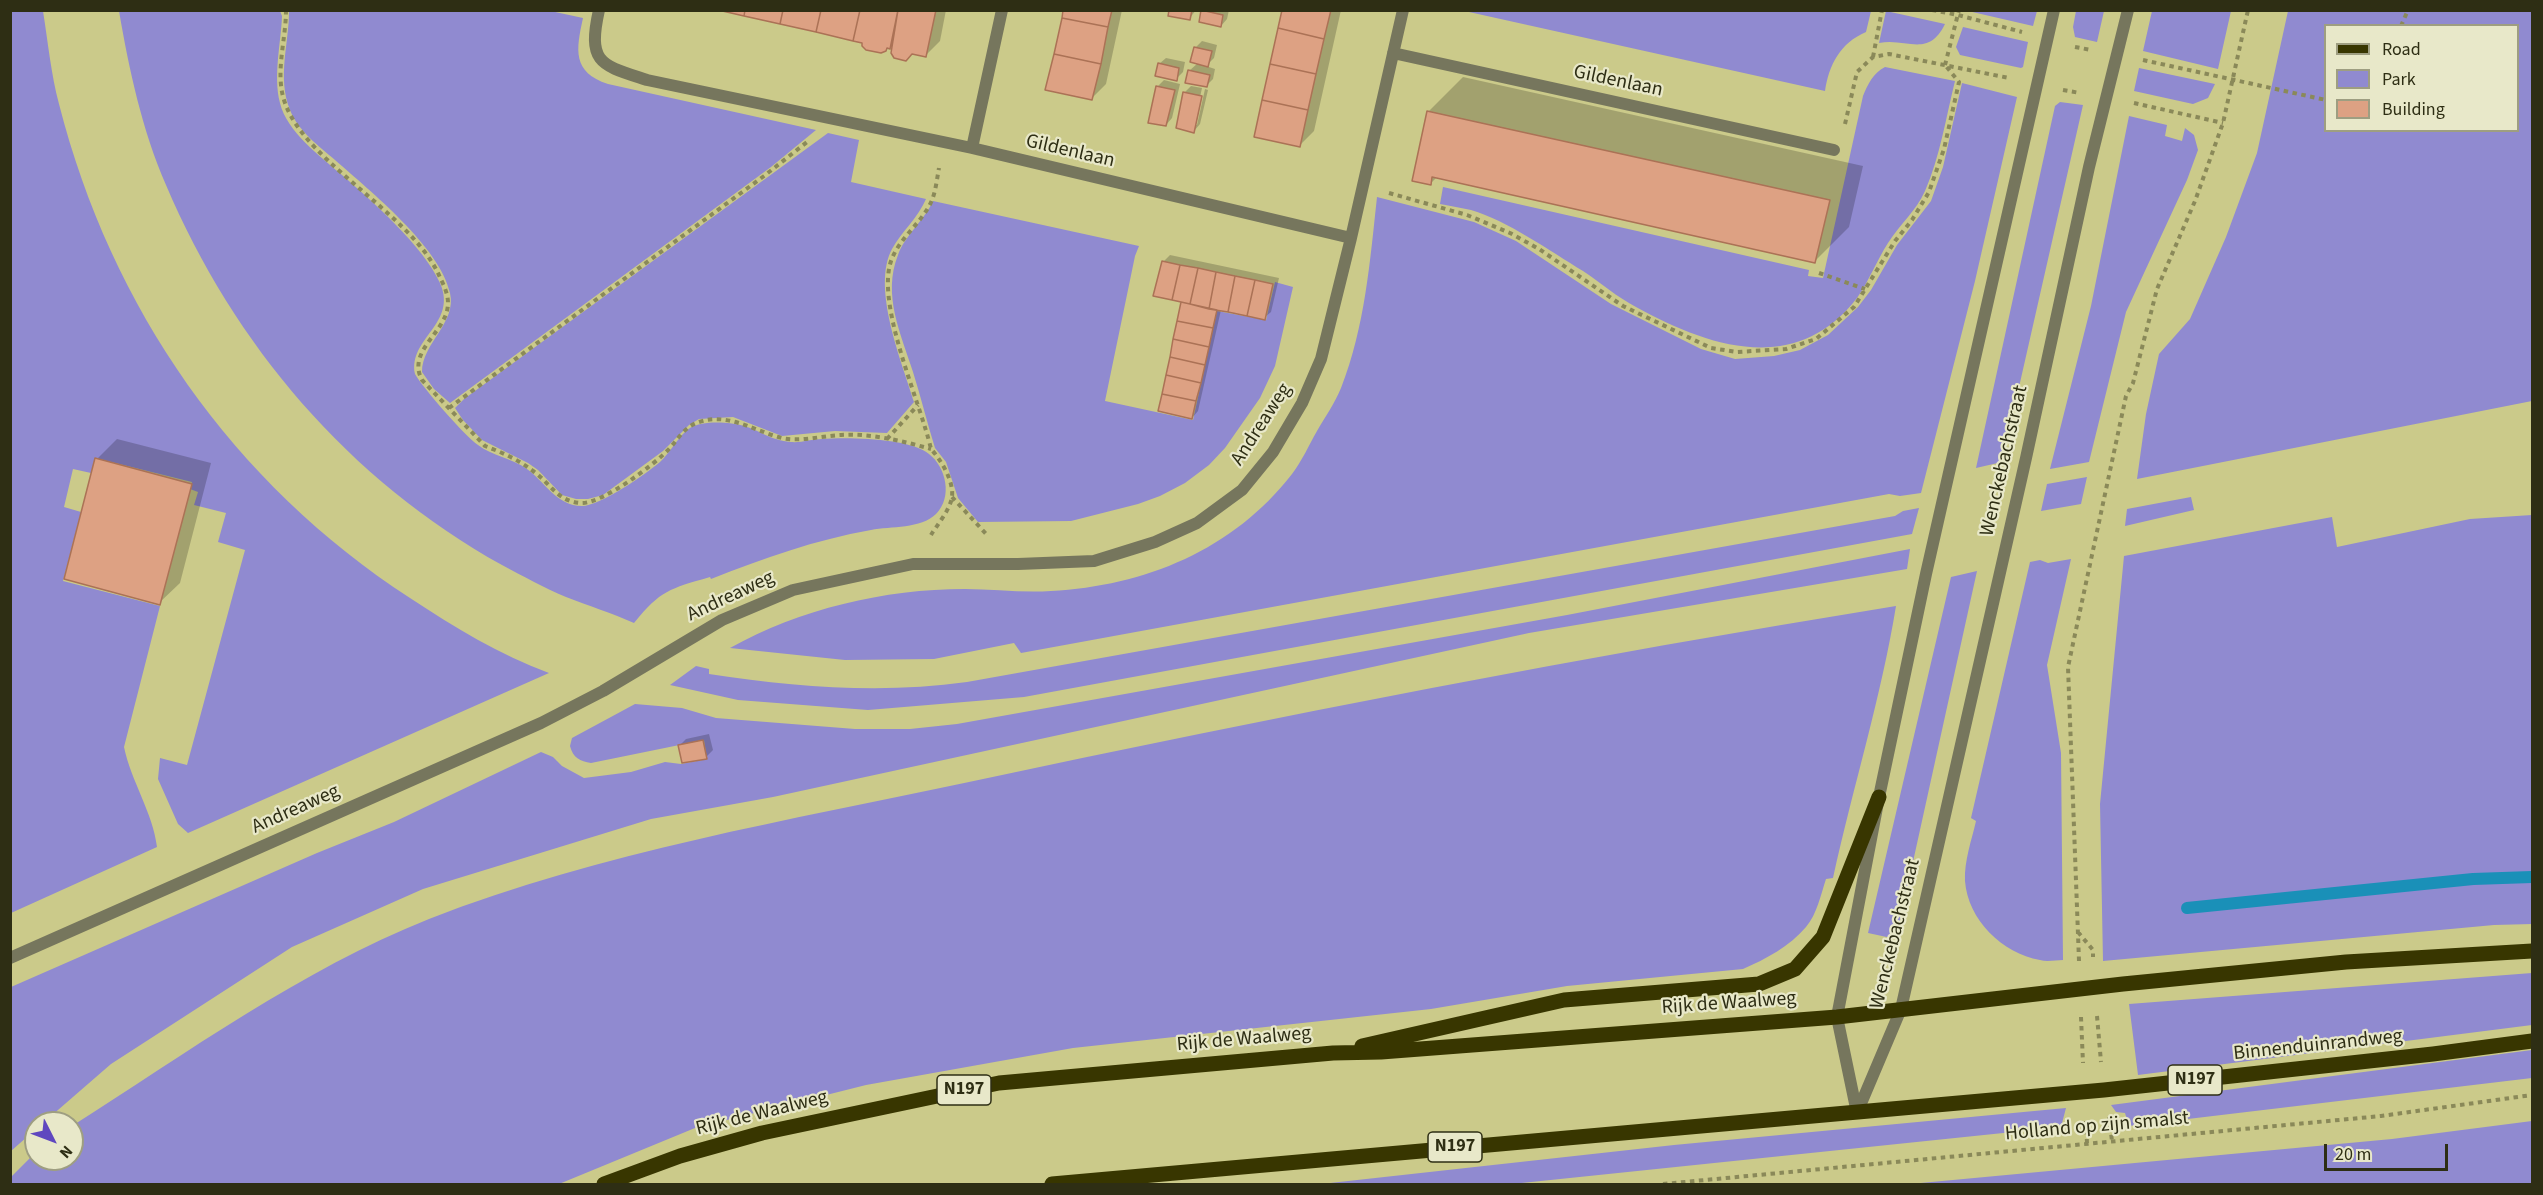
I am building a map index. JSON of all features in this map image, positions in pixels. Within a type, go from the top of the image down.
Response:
[{"type":"main road","points":[[1333,1053],[1564,999],[1759,984],[1776,979],[1796,969],[1823,937],[1879,797]]},
{"type":"main road","name":"N197","points":[[1901,1009],[2346,962],[2532,951]]},
{"type":"main road","name":"Rijk de Waalweg","points":[[604,1185],[680,1156],[762,1132],[999,1083],[1333,1053],[1381,1052],[1837,1017],[1901,1009]]},
{"type":"main road","name":"Binnenduinrandweg","points":[[1857,1113],[2104,1090],[2532,1041]]},
{"type":"main road","name":"N197","points":[[1052,1185],[1699,1125],[1857,1113]]},
{"type":"street","name":"Gildenlaan","points":[[599,10],[594,40],[598,57],[607,67],[646,80],[944,144],[972,148],[1351,238]]},
{"type":"street","points":[[972,148],[1002,10]]},
{"type":"street","points":[[1351,238],[1403,10]]},
{"type":"street","name":"Wenckebachstraat","points":[[1857,1113],[1837,1017],[1879,797],[1948,472],[2054,10]]},
{"type":"street","name":"Wenckebachstraat","points":[[1857,1113],[1901,1009],[2089,167],[2128,10]]},
{"type":"street","name":"Gildenlaan","points":[[1393,53],[1834,150]]},
{"type":"street","name":"Andreaweg","points":[[10,958],[541,723],[603,691],[685,641],[745,609],[793,590],[913,564],[1094,561],[1155,542],[1197,523],[1242,490],[1273,452],[1302,403],[1317,368],[1351,238]]},
{"type":"path","points":[[286,10],[281,90],[291,120],[323,155],[380,205],[418,245],[436,269],[445,289],[448,301],[447,312],[421,354],[417,365],[422,380],[485,446],[536,473],[561,498],[581,503],[592,502],[655,462],[687,427],[700,421],[717,419],[742,423],[793,440],[842,435],[886,439],[931,448]]},
{"type":"path","points":[[1873,57],[1882,10]]},
{"type":"path","points":[[1932,10],[1958,13],[2048,41],[2324,100]]},
{"type":"path","points":[[2112,1141],[2086,989],[2081,974],[2077,931],[2076,824],[2068,667],[2126,396],[2133,383],[2157,289],[2195,201],[2223,123],[2248,10]]},
{"type":"path","points":[[2402,24],[2408,10]]},
{"type":"path","points":[[1945,64],[1958,13]]},
{"type":"path","points":[[1362,186],[1467,215],[1510,233],[1539,249],[1623,306],[1711,348],[1737,352],[1786,349],[1816,339],[1854,307],[1929,192],[1941,159],[1959,82],[1945,64],[1889,54],[1873,57],[1857,72],[1843,130],[1834,150]]},
{"type":"path","points":[[449,408],[764,176],[834,120]]},
{"type":"path","points":[[944,144],[932,200],[894,254],[888,279],[891,311],[931,448],[939,458],[949,481],[952,497],[1018,564]]},
{"type":"path","points":[[1819,273],[1865,289]]},
{"type":"path","points":[[886,439],[919,404]]},
{"type":"path","points":[[913,564],[952,497]]},
{"type":"path","points":[[2077,931],[2093,950],[2086,989],[2085,1092],[2088,1143]]},
{"type":"path","name":"Holland op zijn smalst","points":[[1663,1185],[2381,1116],[2532,1095]]},
{"type":"green space","points":[[546,10],[583,18],[579,58],[582,66],[596,79],[608,84],[816,130],[771,167],[450,403],[434,389],[422,372],[427,352],[449,314],[450,293],[444,275],[433,257],[402,221],[298,125],[290,110],[284,85],[289,11]]},
{"type":"green space","points":[[1470,10],[1871,11],[1866,32],[1849,42],[1837,56],[1829,72],[1825,91],[1469,12]]},
{"type":"green space","points":[[1968,10],[2037,11],[2033,26]]},
{"type":"green space","points":[[10,11],[43,11],[59,104],[82,179],[111,251],[146,320],[188,384],[235,445],[288,501],[346,552],[410,598],[460,630],[513,658],[549,673],[188,833],[178,824],[158,779],[160,758],[187,765],[245,550],[218,542],[226,513],[194,505],[198,492],[190,489],[192,482],[95,458],[91,473],[73,469],[64,507],[81,512],[63,581],[160,606],[124,747],[155,834],[157,847],[11,913]]},
{"type":"green space","points":[[119,11],[280,11],[282,16],[277,71],[278,93],[284,114],[297,134],[315,152],[368,198],[410,240],[440,283],[444,297],[443,309],[418,350],[415,374],[444,411],[472,440],[484,449],[527,469],[558,498],[573,505],[582,506],[600,501],[660,462],[690,428],[695,425],[717,422],[744,426],[791,442],[833,438],[862,439],[894,442],[920,449],[935,460],[943,474],[946,491],[941,507],[930,519],[914,525],[871,530],[810,544],[711,579],[710,577],[675,588],[659,597],[634,623],[558,593],[502,565],[446,531],[346,450],[302,403],[262,353],[226,300],[194,244],[166,185],[137,99]]},
{"type":"green space","points":[[1886,11],[1945,24],[1938,35],[1924,44],[1879,43]]},
{"type":"green space","points":[[2076,11],[2104,11],[2097,42],[2075,37],[2073,27]]},
{"type":"green space","points":[[2152,11],[2231,11],[2218,69],[2143,51]]},
{"type":"green space","points":[[2288,11],[2532,11],[2532,401],[2137,479],[2146,414],[2159,354],[2190,319],[2226,237],[2257,153]]},
{"type":"green space","points":[[1963,27],[2028,42],[2023,67],[1960,55],[1956,47]]},
{"type":"green space","points":[[1885,67],[1955,81],[1935,165],[1921,198],[1888,243],[1857,298],[1833,323],[1807,338],[1780,346],[1751,347],[1722,343],[1693,334],[1629,303],[1583,271],[1499,221],[1471,210],[1440,204],[1443,187],[1809,270],[1808,276],[1823,278],[1863,96],[1874,76]]},
{"type":"green space","points":[[2139,68],[2215,84],[2208,98],[2193,104],[2134,91]]},
{"type":"green space","points":[[1962,83],[2017,97],[1975,281],[1921,493],[1900,496],[1889,494],[1021,653],[1014,643],[934,659],[845,660],[730,648],[785,622],[874,597],[935,590],[1051,591],[1086,588],[1120,581],[1153,572],[1185,559],[1215,543],[1243,524],[1269,501],[1292,474],[1341,388],[1361,318],[1377,197],[1474,222],[1516,241],[1611,304],[1701,349],[1735,359],[1774,356],[1800,350],[1828,335],[1858,307],[1871,290],[1897,245],[1931,201],[1943,167]]},
{"type":"green space","points":[[2060,102],[2083,105],[2002,462],[1976,468],[2055,106]]},
{"type":"green space","points":[[2129,116],[2167,125],[2165,136],[2182,141],[2185,128],[2194,135],[2198,150],[2187,180],[2126,312],[2089,462],[2050,469],[2091,306]]},
{"type":"green space","points":[[828,133],[859,140],[851,182],[926,199],[892,249],[886,265],[885,284],[891,325],[914,402],[887,433],[835,431],[782,436],[733,417],[699,419],[689,425],[663,451],[603,495],[576,499],[562,495],[528,463],[482,440],[463,420],[455,408],[464,399]]},
{"type":"green space","points":[[933,201],[1139,246],[1105,401],[1193,420],[1217,311],[1266,320],[1275,282],[1293,287],[1275,366],[1260,398],[1225,448],[1209,465],[1185,483],[1138,504],[1071,521],[978,522],[958,498],[946,462],[935,448],[899,329],[893,300],[892,285],[898,255]]},
{"type":"green space","points":[[2087,477],[2081,504],[2041,511],[2047,484]]},
{"type":"green space","points":[[2191,497],[2194,510],[2125,526],[2127,509]]},
{"type":"green space","points":[[1919,508],[1912,534],[1024,697],[868,710],[738,700],[670,685],[696,666],[709,669],[709,674],[838,687],[903,688],[967,682],[1895,516],[1903,511]]},
{"type":"green space","points":[[2532,515],[2532,924],[2494,925],[2103,961],[2100,804],[2124,556],[2332,517],[2337,547],[2470,519]]},
{"type":"green space","points":[[1910,549],[1907,569],[1529,633],[773,797],[651,819],[423,889],[292,947],[111,1064],[57,1111],[24,1111],[24,1140],[11,1151],[11,987],[317,853],[394,822],[541,752],[553,757],[562,766],[584,778],[631,772],[665,762],[681,764],[707,759],[704,740],[591,763],[575,756],[570,746],[572,738],[635,704],[682,708],[716,718],[855,729],[910,729],[957,724],[1567,615]]},
{"type":"green space","points":[[2071,559],[2047,665],[2061,753],[2063,960],[2046,961],[2013,950],[1989,932],[1973,909],[1968,895],[1965,873],[1976,821],[1971,818],[2030,562],[2040,560],[2048,563]]},
{"type":"green space","points":[[1977,571],[1896,939],[1868,933],[1951,577]]},
{"type":"green space","points":[[1896,606],[1883,675],[1833,878],[1826,879],[1813,916],[1800,934],[1777,951],[1743,969],[1567,986],[1431,1009],[1073,1048],[866,1085],[695,1128],[559,1184],[11,1184],[11,1177],[24,1164],[24,1171],[84,1171],[84,1118],[246,1014],[335,963],[429,919],[494,895],[628,856],[765,824],[1432,688]]},
{"type":"green space","points":[[2532,973],[2532,1025],[2138,1075],[2129,1004]]},
{"type":"green space","points":[[2532,1050],[2532,1078],[2129,1126],[2125,1113],[2116,1112],[2111,1105]]},
{"type":"green space","points":[[2066,1108],[2061,1127],[1512,1184],[1321,1184],[1674,1145]]},
{"type":"green space","points":[[2532,1121],[2532,1184],[1910,1184],[2392,1139]]},
{"type":"building","points":[[718,10],[745,10],[744,16]]},
{"type":"building","points":[[745,10],[783,10],[780,24],[744,16]]},
{"type":"building","points":[[783,10],[821,10],[816,32],[780,24]]},
{"type":"building","points":[[821,10],[860,10],[853,41],[816,32]]},
{"type":"building","points":[[860,10],[898,10],[890,49],[887,48],[881,53],[866,50],[862,43],[853,41]]},
{"type":"building","points":[[898,10],[936,10],[926,57],[912,54],[906,61],[894,58],[891,53]]},
{"type":"building","points":[[1063,10],[1112,10],[1108,27],[1062,18]]},
{"type":"building","points":[[1169,10],[1192,10],[1190,20],[1168,16]]},
{"type":"building","points":[[1201,10],[1223,15],[1221,27],[1199,22]]},
{"type":"building","points":[[1282,10],[1331,10],[1324,39],[1278,28]]},
{"type":"building","points":[[1062,18],[1108,27],[1101,64],[1054,54]]},
{"type":"building","points":[[1278,28],[1324,39],[1316,74],[1270,64]]},
{"type":"building","points":[[1194,47],[1212,51],[1208,67],[1190,62]]},
{"type":"building","points":[[1054,54],[1101,64],[1092,100],[1045,90]]},
{"type":"building","points":[[1158,63],[1179,68],[1177,81],[1155,76]]},
{"type":"building","points":[[1270,64],[1316,74],[1308,110],[1262,100]]},
{"type":"building","points":[[1188,70],[1210,75],[1207,87],[1185,83]]},
{"type":"building","points":[[1156,86],[1175,90],[1166,126],[1148,123]]},
{"type":"building","points":[[1183,92],[1202,96],[1194,133],[1176,128]]},
{"type":"building","points":[[1262,100],[1308,110],[1300,147],[1254,137]]},
{"type":"building","points":[[1427,111],[1830,200],[1815,263],[1432,177],[1431,185],[1412,181]]},
{"type":"building","points":[[1162,261],[1180,265],[1172,300],[1153,296]]},
{"type":"building","points":[[1180,265],[1198,268],[1190,304],[1172,300]]},
{"type":"building","points":[[1198,268],[1216,272],[1209,309],[1190,304]]},
{"type":"building","points":[[1216,272],[1235,276],[1228,312],[1209,309]]},
{"type":"building","points":[[1235,276],[1255,280],[1247,316],[1228,312]]},
{"type":"building","points":[[1255,280],[1273,284],[1265,320],[1247,316]]},
{"type":"building","points":[[1181,302],[1217,310],[1213,328],[1177,321]]},
{"type":"building","points":[[1177,321],[1213,328],[1209,347],[1173,339]]},
{"type":"building","points":[[1173,339],[1209,347],[1205,365],[1170,357]]},
{"type":"building","points":[[1170,357],[1205,365],[1201,383],[1166,375]]},
{"type":"building","points":[[1166,375],[1201,383],[1196,401],[1162,394]]},
{"type":"building","points":[[1162,394],[1196,401],[1192,419],[1158,411]]},
{"type":"building","points":[[95,458],[192,484],[160,605],[64,579]]},
{"type":"building","points":[[703,740],[707,759],[682,763],[678,745]]},
{"type":"waterway","points":[[2187,908],[2473,879],[2532,877]]}]
